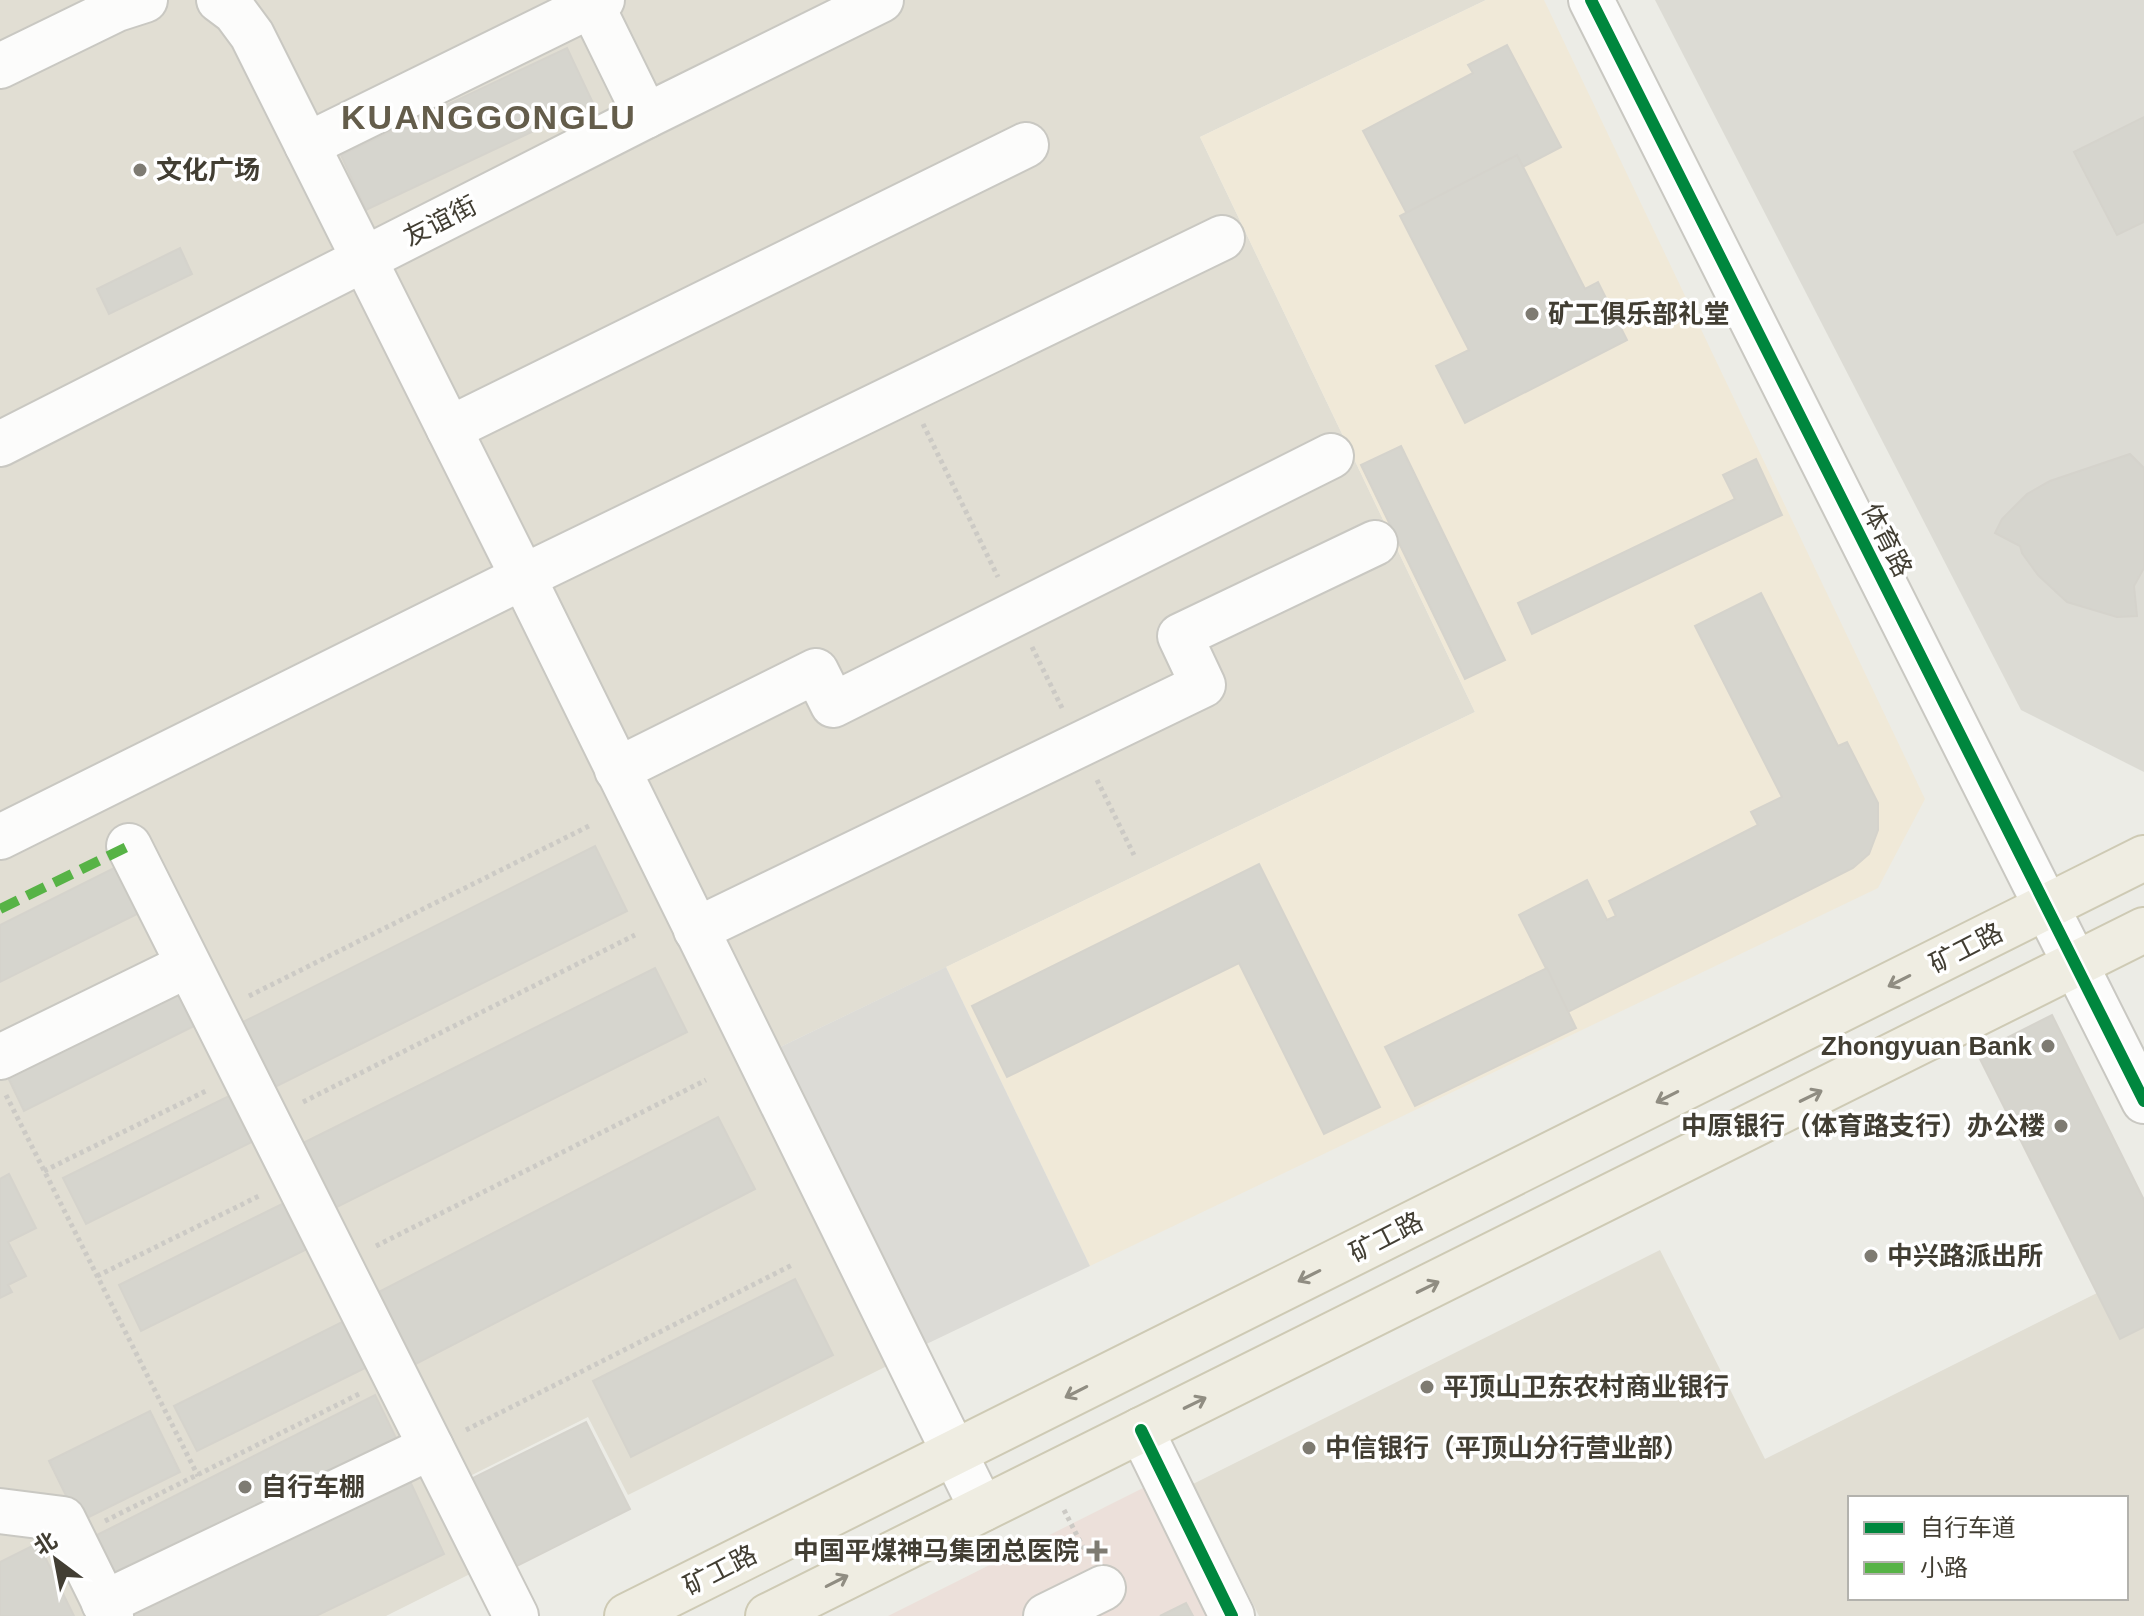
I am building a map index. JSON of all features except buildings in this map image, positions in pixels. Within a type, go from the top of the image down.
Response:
[{"type":"main road","name":"矿工路","points":[[627,1616],[2144,858]]},
{"type":"main road","points":[[768,1616],[2144,930]]},
{"type":"street","points":[[0,66],[117,9],[145,0]]},
{"type":"street","points":[[219,0],[235,12],[252,35],[982,1509]]},
{"type":"street","name":"友谊街","points":[[0,444],[881,0]]},
{"type":"street","name":"体育路","points":[[1591,0],[2144,1101]]},
{"type":"street","points":[[307,145],[594,2],[646,116]]},
{"type":"street","points":[[449,429],[1026,145]]},
{"type":"street","points":[[0,837],[523,577],[1222,238]]},
{"type":"street","points":[[617,770],[816,671],[833,705],[1331,456]]},
{"type":"street","points":[[696,930],[1203,685],[1180,636],[1375,543]]},
{"type":"street","points":[[129,846],[516,1616]]},
{"type":"street","points":[[0,1057],[188,965]]},
{"type":"street","points":[[1141,1430],[1232,1616]]},
{"type":"street","points":[[0,1511],[63,1519],[107,1609],[431,1447]]},
{"type":"street","points":[[1046,1616],[1103,1588]]},
{"type":"path","points":[[213,1014],[589,826]]},
{"type":"path","points":[[266,1120],[635,935]]},
{"type":"path","points":[[44,1171],[242,1073]]},
{"type":"path","points":[[339,1265],[706,1080]]},
{"type":"path","points":[[0,1084],[198,1476]]},
{"type":"path","points":[[97,1276],[296,1178]]},
{"type":"path","points":[[431,1447],[794,1264]]},
{"type":"path","points":[[72,1537],[394,1377]]},
{"type":"path","points":[[1048,1477],[1103,1588]]},
{"type":"shaded area","points":[[0,0],[1486,0],[1200,137],[1475,712],[770,1052],[889,1365],[628,1495],[588,1417],[454,1484],[492,1563],[386,1616],[0,1616]]},
{"type":"shaded area","points":[[1486,0],[1544,0],[1925,799],[1878,888],[1090,1266],[946,967],[1475,712],[1200,137]]},
{"type":"shaded area","points":[[1655,0],[2144,0],[2144,772],[2021,710]]},
{"type":"shaded area","points":[[946,967],[1090,1266],[914,1350],[770,1052]]},
{"type":"shaded area","points":[[1660,1250],[1765,1459],[2097,1293],[2119,1338],[2144,1327],[2144,1616],[1259,1616],[1193,1484]]},
{"type":"shaded area","name":"中国平煤神马集团总医院","points":[[1145,1487],[1210,1616],[888,1616]]},
{"type":"marked path","points":[[0,909],[129,846]]},
{"type":"cycle path","points":[[1591,0],[2144,1101]]},
{"type":"cycle path","points":[[1141,1430],[1232,1616]]},
{"type":"place","name":"文化广场","points":[[140,170]]},
{"type":"place","name":"矿工俱乐部礼堂","points":[[1532,314]]},
{"type":"place","name":"Zhongyuan Bank","points":[[2048,1046]]},
{"type":"place","name":"中原银行（体育路支行）办公楼","points":[[2061,1126]]},
{"type":"place","name":"中兴路派出所","points":[[1871,1256]]},
{"type":"place","name":"平顶山卫东农村商业银行","points":[[1427,1387]]},
{"type":"place","name":"中信银行（平顶山分行营业部）","points":[[1309,1448]]},
{"type":"place","name":"自行车棚","points":[[245,1487]]},
{"type":"place","name":"中国平煤神马集团总医院","points":[[1097,1551]]},
{"type":"district","name":"KUANGGONGLU","points":[[489,117]]}]
